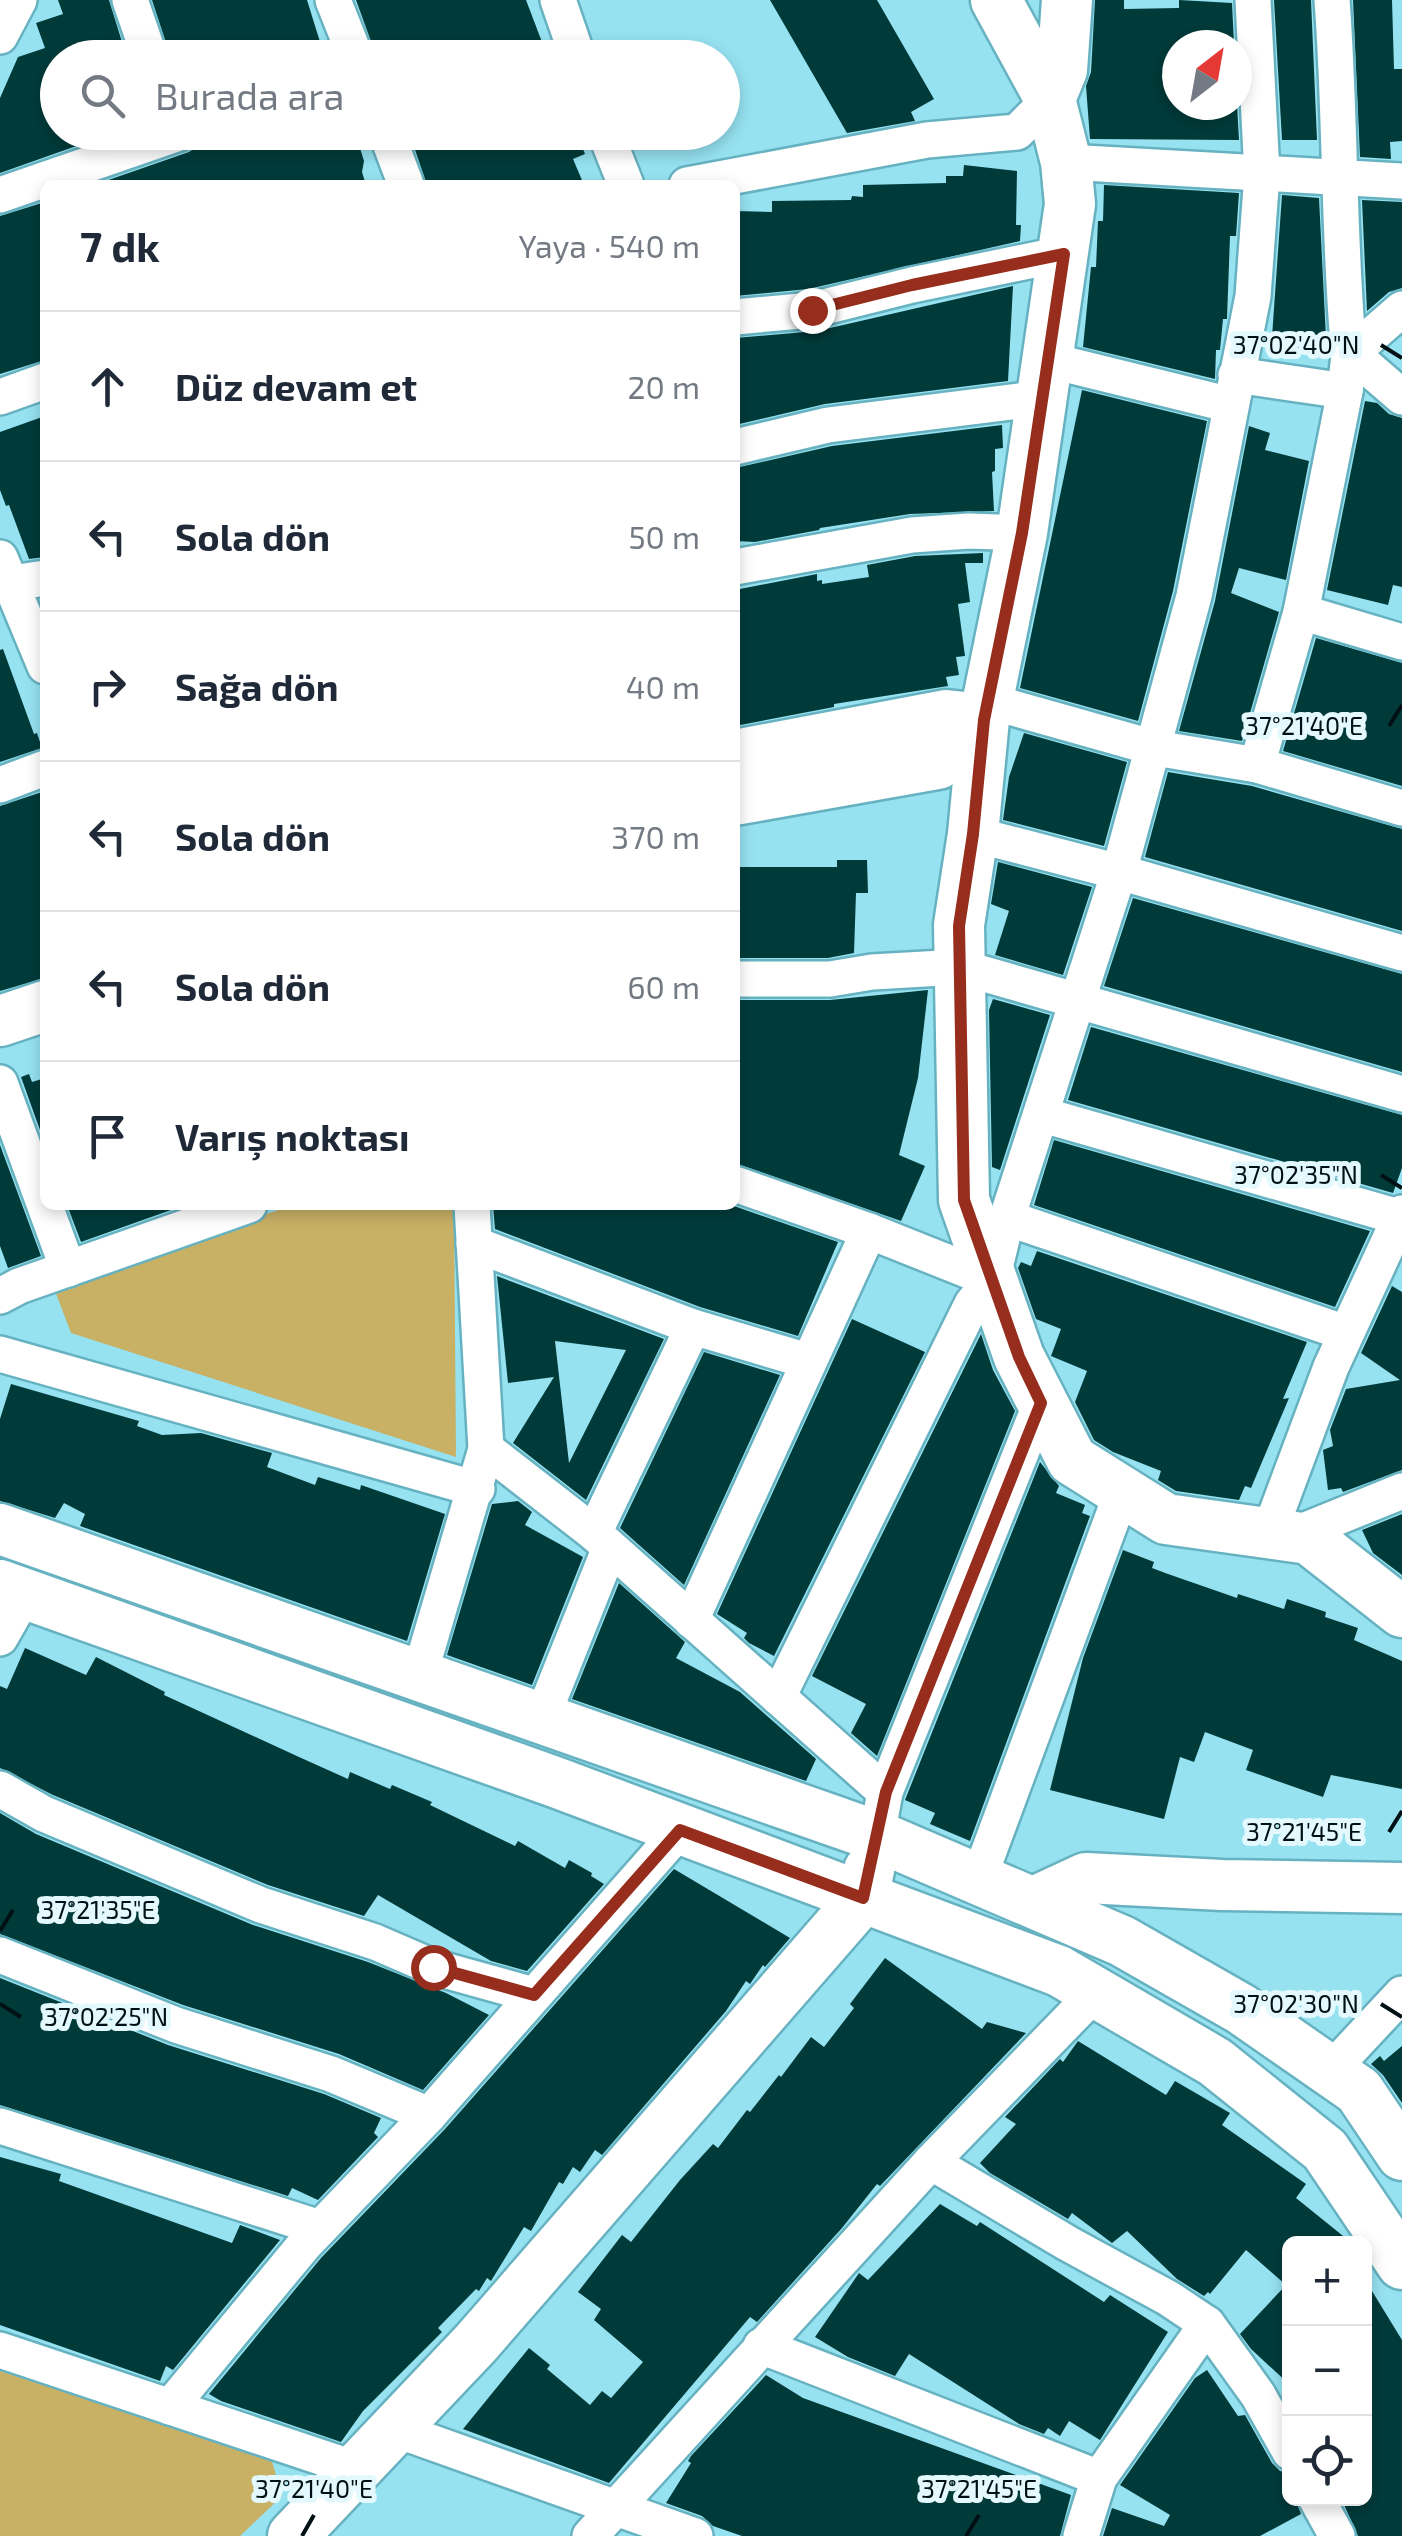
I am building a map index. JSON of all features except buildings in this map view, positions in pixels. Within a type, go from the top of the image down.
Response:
[{"type":"street","points":[[0,36],[19,0]]},
{"type":"street","points":[[130,0],[144,40]]},
{"type":"street","points":[[333,0],[349,40]]},
{"type":"street","points":[[558,0],[572,40]]},
{"type":"street","points":[[996,0],[1050,99],[1066,162],[1070,204],[1022,533],[986,710],[959,926],[964,1200],[1019,1357],[1072,1460],[1166,1519],[1308,1538],[1402,1612]]},
{"type":"street","points":[[714,180],[927,140],[1017,132],[1050,99],[1062,70],[1067,0]]},
{"type":"street","points":[[778,1696],[972,1304],[992,1280],[1007,1218],[1079,1000],[1155,748],[1194,596],[1253,296],[1262,174],[1253,0]]},
{"type":"street","points":[[1257,766],[1301,612],[1350,354],[1332,0]]},
{"type":"street","points":[[45,180],[130,150]]},
{"type":"street","points":[[393,150],[404,180]]},
{"type":"street","points":[[612,150],[624,180]]},
{"type":"street","points":[[1066,162],[1402,181]]},
{"type":"street","points":[[0,196],[40,182]]},
{"type":"street","points":[[740,317],[812,310],[1064,254]]},
{"type":"street","points":[[1350,354],[1402,309]]},
{"type":"street","points":[[1350,354],[1402,397]]},
{"type":"street","points":[[740,446],[1046,379],[1233,390],[1345,391]]},
{"type":"street","points":[[0,397],[40,383]]},
{"type":"street","points":[[740,566],[912,535],[1022,533]]},
{"type":"street","points":[[40,578],[3,575],[40,655]]},
{"type":"street","points":[[1301,612],[1401,638]]},
{"type":"street","points":[[740,799],[938,764],[986,710]]},
{"type":"street","points":[[740,754],[986,710],[1155,748],[1257,766],[1402,808]]},
{"type":"street","points":[[0,784],[40,770]]},
{"type":"street","points":[[973,834],[1402,953]]},
{"type":"street","points":[[740,979],[830,980],[872,972],[960,967],[1402,1094]]},
{"type":"street","points":[[0,1021],[40,1008]]},
{"type":"street","points":[[0,1082],[40,1192]]},
{"type":"street","points":[[1043,1114],[1401,1217],[1346,1332],[1280,1535]]},
{"type":"street","points":[[740,1186],[992,1280]]},
{"type":"street","points":[[47,1210],[68,1269]]},
{"type":"street","points":[[1,1291],[235,1210]]},
{"type":"street","points":[[420,1674],[486,1449],[472,1210]]},
{"type":"street","points":[[1007,1218],[1346,1332]]},
{"type":"street","points":[[691,1620],[869,1231]]},
{"type":"street","points":[[474,1244],[693,1327],[808,1361]]},
{"type":"street","points":[[541,1720],[602,1541],[693,1327]]},
{"type":"street","points":[[0,1354],[477,1488]]},
{"type":"street","points":[[293,2536],[476,2342],[863,1898],[881,1814],[1041,1403]]},
{"type":"street","points":[[486,1449],[602,1541],[778,1696],[881,1814],[978,1878],[1122,1941],[1240,2009],[1359,2091],[1402,2155]]},
{"type":"street","points":[[1280,1535],[1402,1491]]},
{"type":"street","points":[[978,1878],[1122,1492]]},
{"type":"street","points":[[0,1528],[541,1720],[881,1814]]},
{"type":"street","points":[[0,1638],[13,1590],[680,1830],[1059,1972],[1097,1990],[1215,2062],[1325,2150],[1402,2264]]},
{"type":"street","points":[[0,1789],[44,1814],[261,1905],[375,1942],[433,1967],[534,1995]]},
{"type":"street","points":[[170,2407],[320,2228],[429,2115],[680,1830]]},
{"type":"street","points":[[1034,1902],[1086,1878],[1402,1888]]},
{"type":"street","points":[[590,2536],[931,2162],[1097,1990],[1122,1941],[1222,1885]]},
{"type":"street","points":[[0,1955],[176,2024],[331,2074],[429,2115]]},
{"type":"street","points":[[1331,2070],[1402,1994]]},
{"type":"street","points":[[0,2126],[320,2228]]},
{"type":"street","points":[[931,2162],[1207,2324],[1258,2395],[1282,2438]]},
{"type":"street","points":[[1080,2536],[1099,2478],[1207,2324]]},
{"type":"street","points":[[761,2346],[1099,2478]]},
{"type":"street","points":[[0,2350],[356,2470]]},
{"type":"street","points":[[394,2430],[696,2536]]},
{"type":"street","points":[[1320,2506],[1336,2536]]},
{"type":"shaded area","points":[[278,1210],[454,1210],[456,1457],[71,1333],[52,1283]]},
{"type":"shaded area","points":[[0,2371],[271,2458],[282,2496],[240,2536],[0,2536]]},
{"type":"route","points":[[433,1967],[534,1995],[680,1830],[863,1898],[886,1792],[1041,1403],[1019,1357],[964,1200],[959,926],[984,720],[1022,533],[1064,254],[812,310]]}]
